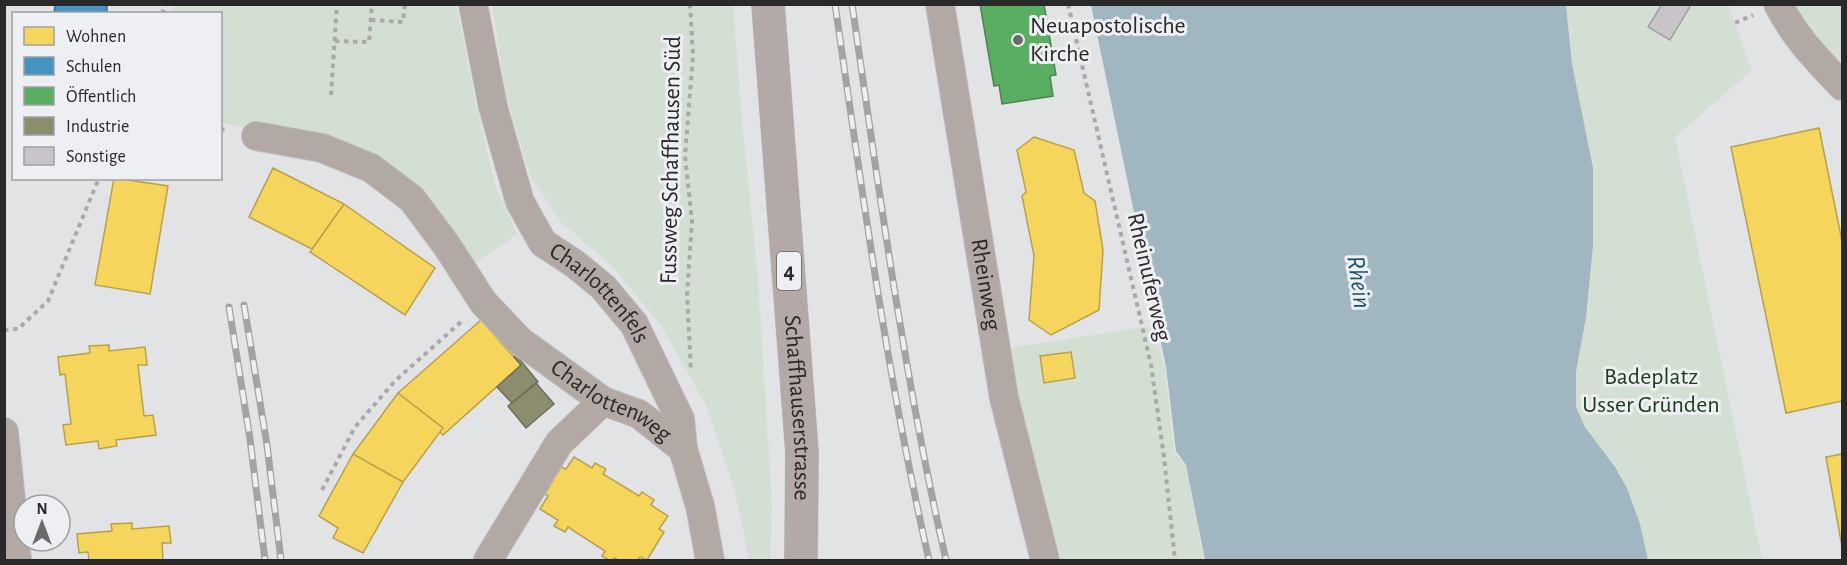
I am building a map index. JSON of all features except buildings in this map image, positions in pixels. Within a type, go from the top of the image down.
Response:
[{"type":"main road","name":"Schaffhauserstrasse","points":[[768,4],[802,452],[801,561]]},
{"type":"street","name":"Charlottenfels","points":[[473,4],[493,107],[519,202],[543,243],[575,264],[603,287],[634,324],[680,419],[683,450]]},
{"type":"street","name":"Rheinweg","points":[[940,4],[1004,398],[1045,561]]},
{"type":"street","points":[[1778,4],[1789,26],[1802,44],[1842,86]]},
{"type":"street","name":"Charlottenweg","points":[[256,136],[322,148],[371,168],[412,199],[447,246],[483,302],[520,341],[603,401],[639,414],[683,450],[700,506],[710,561]]},
{"type":"street","points":[[488,561],[559,443],[603,401]]},
{"type":"street","points":[[4,432],[17,561]]},
{"type":"path","points":[[331,95],[337,4]]},
{"type":"path","points":[[335,41],[369,42],[372,4]]},
{"type":"path","points":[[371,20],[404,22],[405,4]]},
{"type":"path","name":"Fussweg Schaffhausen Süd","points":[[680,419],[692,405],[687,295],[692,221],[685,156],[693,54],[690,4]]},
{"type":"path","name":"Rheinuferweg","points":[[1068,4],[1151,365],[1175,561]]},
{"type":"path","points":[[4,330],[18,329],[48,301],[98,180]]},
{"type":"path","points":[[322,490],[355,427],[395,381],[483,302]]},
{"type":"green space","points":[[176,4],[456,5],[496,188],[517,234],[470,267],[347,146],[222,123],[222,12],[172,12]]},
{"type":"green space","points":[[492,5],[733,5],[758,280],[772,506],[770,560],[749,560],[736,494],[706,405],[662,327],[611,265],[561,222],[530,175],[506,95]]},
{"type":"green space","name":"Badeplatz Usser Gründen","points":[[1566,5],[1728,5],[1752,70],[1675,137],[1762,560],[1648,560],[1640,524],[1627,488],[1615,467],[1585,427],[1576,407],[1576,372],[1581,345],[1593,168],[1572,64]]},
{"type":"green space","points":[[1794,5],[1842,5],[1842,67],[1806,29]]},
{"type":"green space","points":[[1152,326],[1165,368],[1174,451],[1186,466],[1204,560],[1035,560],[991,351]]},
{"type":"water","name":"Rhein","points":[[1091,5],[1566,5],[1572,64],[1593,168],[1593,245],[1586,317],[1576,372],[1576,407],[1585,427],[1615,467],[1627,488],[1640,524],[1648,560],[1205,560],[1186,465],[1176,451],[1166,367]]},
{"type":"railway","points":[[835,4],[888,353],[929,560]]},
{"type":"railway","points":[[852,4],[905,353],[946,560]]},
{"type":"railway","points":[[244,305],[267,445],[281,560]]},
{"type":"railway","points":[[229,307],[250,439],[265,560]]},
{"type":"place","name":"Neuapostolische Kirche","points":[[1018,40]]}]
